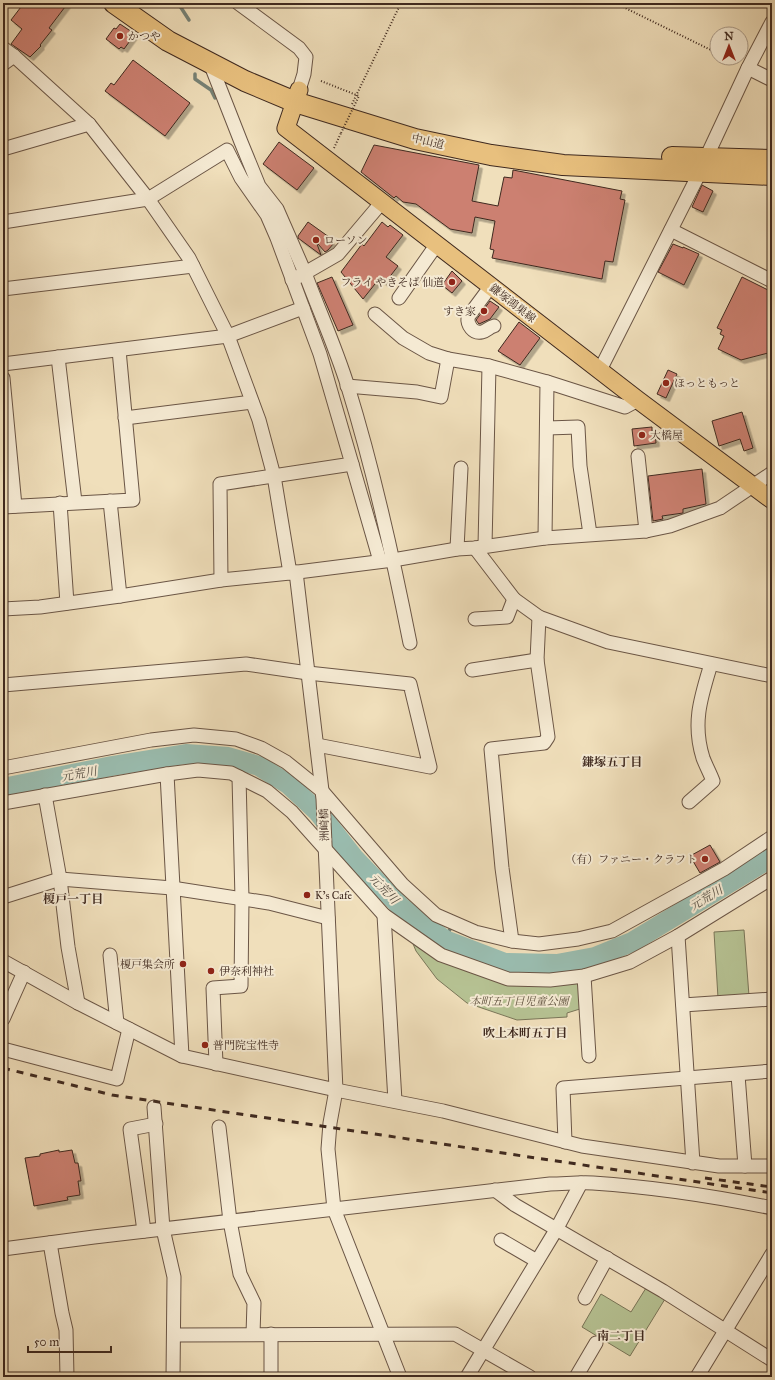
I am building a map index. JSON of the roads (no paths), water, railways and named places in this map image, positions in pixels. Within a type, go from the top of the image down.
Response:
[{"type":"highway","name":"中山道","points":[[114,3],[168,41],[245,81],[297,96],[415,139],[491,155],[563,165],[703,165],[772,160]]},
{"type":"highway","name":"中山道","points":[[134,3],[174,30],[250,69],[297,96],[355,101],[418,126],[501,143],[564,152],[628,156],[772,175]]},
{"type":"main road","name":"鎌塚鴻巣線","points":[[297,96],[286,128],[638,400],[772,500]]},
{"type":"street","points":[[238,3],[299,48],[306,57],[304,74],[297,96]]},
{"type":"street","points":[[600,370],[671,230],[748,68],[772,22]]},
{"type":"street","name":"洲崎橋","points":[[3,48],[14,56],[89,124],[148,199],[189,258],[228,336],[258,420],[274,476],[293,572],[308,673],[322,795],[336,1090],[330,1123],[328,1149],[334,1209],[400,1377]]},
{"type":"street","points":[[3,64],[14,56]]},
{"type":"street","points":[[210,63],[259,186],[276,209],[305,273],[348,386],[370,464],[393,560],[410,643]]},
{"type":"street","points":[[748,68],[772,80]]},
{"type":"street","points":[[3,149],[89,124]]},
{"type":"street","points":[[3,222],[148,199],[227,150],[241,178],[267,215],[303,308],[320,354],[380,561]]},
{"type":"street","points":[[292,280],[338,254],[382,202]]},
{"type":"street","points":[[671,230],[772,281]]},
{"type":"street","points":[[399,298],[437,244]]},
{"type":"street","points":[[3,289],[193,266]]},
{"type":"street","points":[[491,286],[468,317],[468,323],[469,327],[477,332],[486,331],[489,327],[494,326]]},
{"type":"street","points":[[3,364],[228,336],[303,308]]},
{"type":"street","points":[[375,314],[403,338],[429,354],[489,366],[547,382],[625,407],[638,400]]},
{"type":"street","points":[[3,378],[9,506],[133,500],[119,350]]},
{"type":"street","points":[[58,357],[75,502]]},
{"type":"street","points":[[348,386],[417,392],[441,398],[448,359]]},
{"type":"street","points":[[489,366],[480,547],[514,599],[539,617],[608,642],[772,676]]},
{"type":"street","points":[[545,538],[547,382]]},
{"type":"street","points":[[125,418],[252,402]]},
{"type":"street","points":[[547,428],[578,427],[580,466],[590,534]]},
{"type":"street","points":[[638,456],[646,531]]},
{"type":"street","points":[[221,580],[220,484],[352,464]]},
{"type":"street","points":[[457,549],[461,468]]},
{"type":"street","points":[[3,609],[40,607],[221,580],[393,560],[457,549],[545,538],[646,531],[670,526],[720,508],[772,473]]},
{"type":"street","points":[[110,501],[120,596]]},
{"type":"street","points":[[60,503],[67,603]]},
{"type":"street","points":[[475,619],[507,617],[514,599]]},
{"type":"street","points":[[512,941],[502,868],[491,749],[544,743],[548,737],[537,660],[539,617]]},
{"type":"street","points":[[472,670],[537,660]]},
{"type":"street","points":[[3,685],[246,664],[308,673],[410,684],[430,767],[317,745]]},
{"type":"street","points":[[689,802],[713,781],[704,759],[698,734],[700,700],[712,664]]},
{"type":"street","points":[[3,768],[152,740],[194,735],[236,739],[261,748],[286,762],[322,795],[402,884],[436,915],[475,932],[512,941],[538,944],[578,939],[612,931],[724,869],[772,837]]},
{"type":"street","points":[[3,803],[167,774],[198,770],[230,773],[267,791],[292,812],[384,915],[441,954],[508,978],[550,980],[584,976],[630,962],[678,936],[772,878]]},
{"type":"street","points":[[167,774],[182,1056]]},
{"type":"street","points":[[216,1064],[212,988],[241,986],[242,899],[239,777]]},
{"type":"street","points":[[45,795],[60,879],[68,947],[78,1003]]},
{"type":"street","points":[[3,897],[60,879],[172,888],[270,903],[328,918]]},
{"type":"street","points":[[384,915],[395,1101]]},
{"type":"street","points":[[678,936],[693,1163]]},
{"type":"street","points":[[110,955],[117,1022]]},
{"type":"street","points":[[3,961],[78,1003],[182,1056],[336,1090],[443,1111],[582,1146],[719,1166],[772,1166]]},
{"type":"street","points":[[3,1019],[24,972]]},
{"type":"street","points":[[584,976],[589,1056]]},
{"type":"street","points":[[682,1005],[772,999]]},
{"type":"street","points":[[3,1048],[116,1079],[129,1029]]},
{"type":"street","points":[[565,1142],[563,1088],[738,1075],[772,1071]]},
{"type":"street","points":[[738,1075],[745,1166]]},
{"type":"street","points":[[154,1107],[164,1229],[174,1277],[173,1377]]},
{"type":"street","points":[[144,1231],[130,1129],[156,1124]]},
{"type":"street","points":[[219,1127],[230,1221],[240,1274],[254,1303],[253,1334]]},
{"type":"street","points":[[467,1377],[556,1230],[581,1183]]},
{"type":"street","points":[[3,1249],[144,1231],[550,1184],[592,1183],[713,1196],[772,1208]]},
{"type":"street","points":[[495,1190],[515,1205],[607,1258],[772,1360]]},
{"type":"street","points":[[501,1240],[537,1262]]},
{"type":"street","points":[[50,1243],[66,1330],[68,1377]]},
{"type":"street","points":[[697,1377],[772,1254]]},
{"type":"street","points":[[585,1298],[607,1258]]},
{"type":"street","points":[[271,1334],[271,1377]]},
{"type":"street","points":[[174,1335],[456,1334],[530,1377]]},
{"type":"street","points":[[576,1377],[596,1343]]},
{"type":"waterway","points":[[178,3],[189,20]]},
{"type":"waterway","points":[[195,74],[195,79],[211,90],[215,98]]},
{"type":"waterway","name":"元荒川","points":[[3,788],[112,766],[186,754],[228,757],[259,766],[288,784],[318,812],[354,858],[401,907],[445,940],[505,963],[557,964],[595,957],[632,942],[772,857]]},
{"type":"waterway","points":[[445,940],[451,927]]},
{"type":"railway","points":[[3,1068],[112,1095],[772,1193]]},
{"type":"railway","points":[[705,1178],[772,1187]]},
{"type":"place","name":"かつや","points":[[120,36]]},
{"type":"place","name":"ローソン","points":[[316,240]]},
{"type":"place","name":"フライ やきそば 仙道","points":[[452,282]]},
{"type":"place","name":"すき家","points":[[484,311]]},
{"type":"place","name":"ほっともっと","points":[[666,383]]},
{"type":"place","name":"大橋屋","points":[[642,435]]},
{"type":"place","name":"（有）ファニー・クラフト","points":[[705,859]]},
{"type":"place","name":"K's Cafe","points":[[307,895]]},
{"type":"place","name":"榎戸集会所","points":[[183,964]]},
{"type":"place","name":"伊奈利神社","points":[[211,971]]},
{"type":"place","name":"普門院宝性寺","points":[[205,1045]]},
{"type":"district","name":"鎌塚五丁目","points":[[612,762]]},
{"type":"district","name":"榎戸一丁目","points":[[73,899]]},
{"type":"district","name":"吹上本町五丁目","points":[[525,1033]]},
{"type":"district","name":"南二丁目","points":[[621,1336]]},
{"type":"park label","name":"本町五丁目児童公園","points":[[519,1001]]}]
